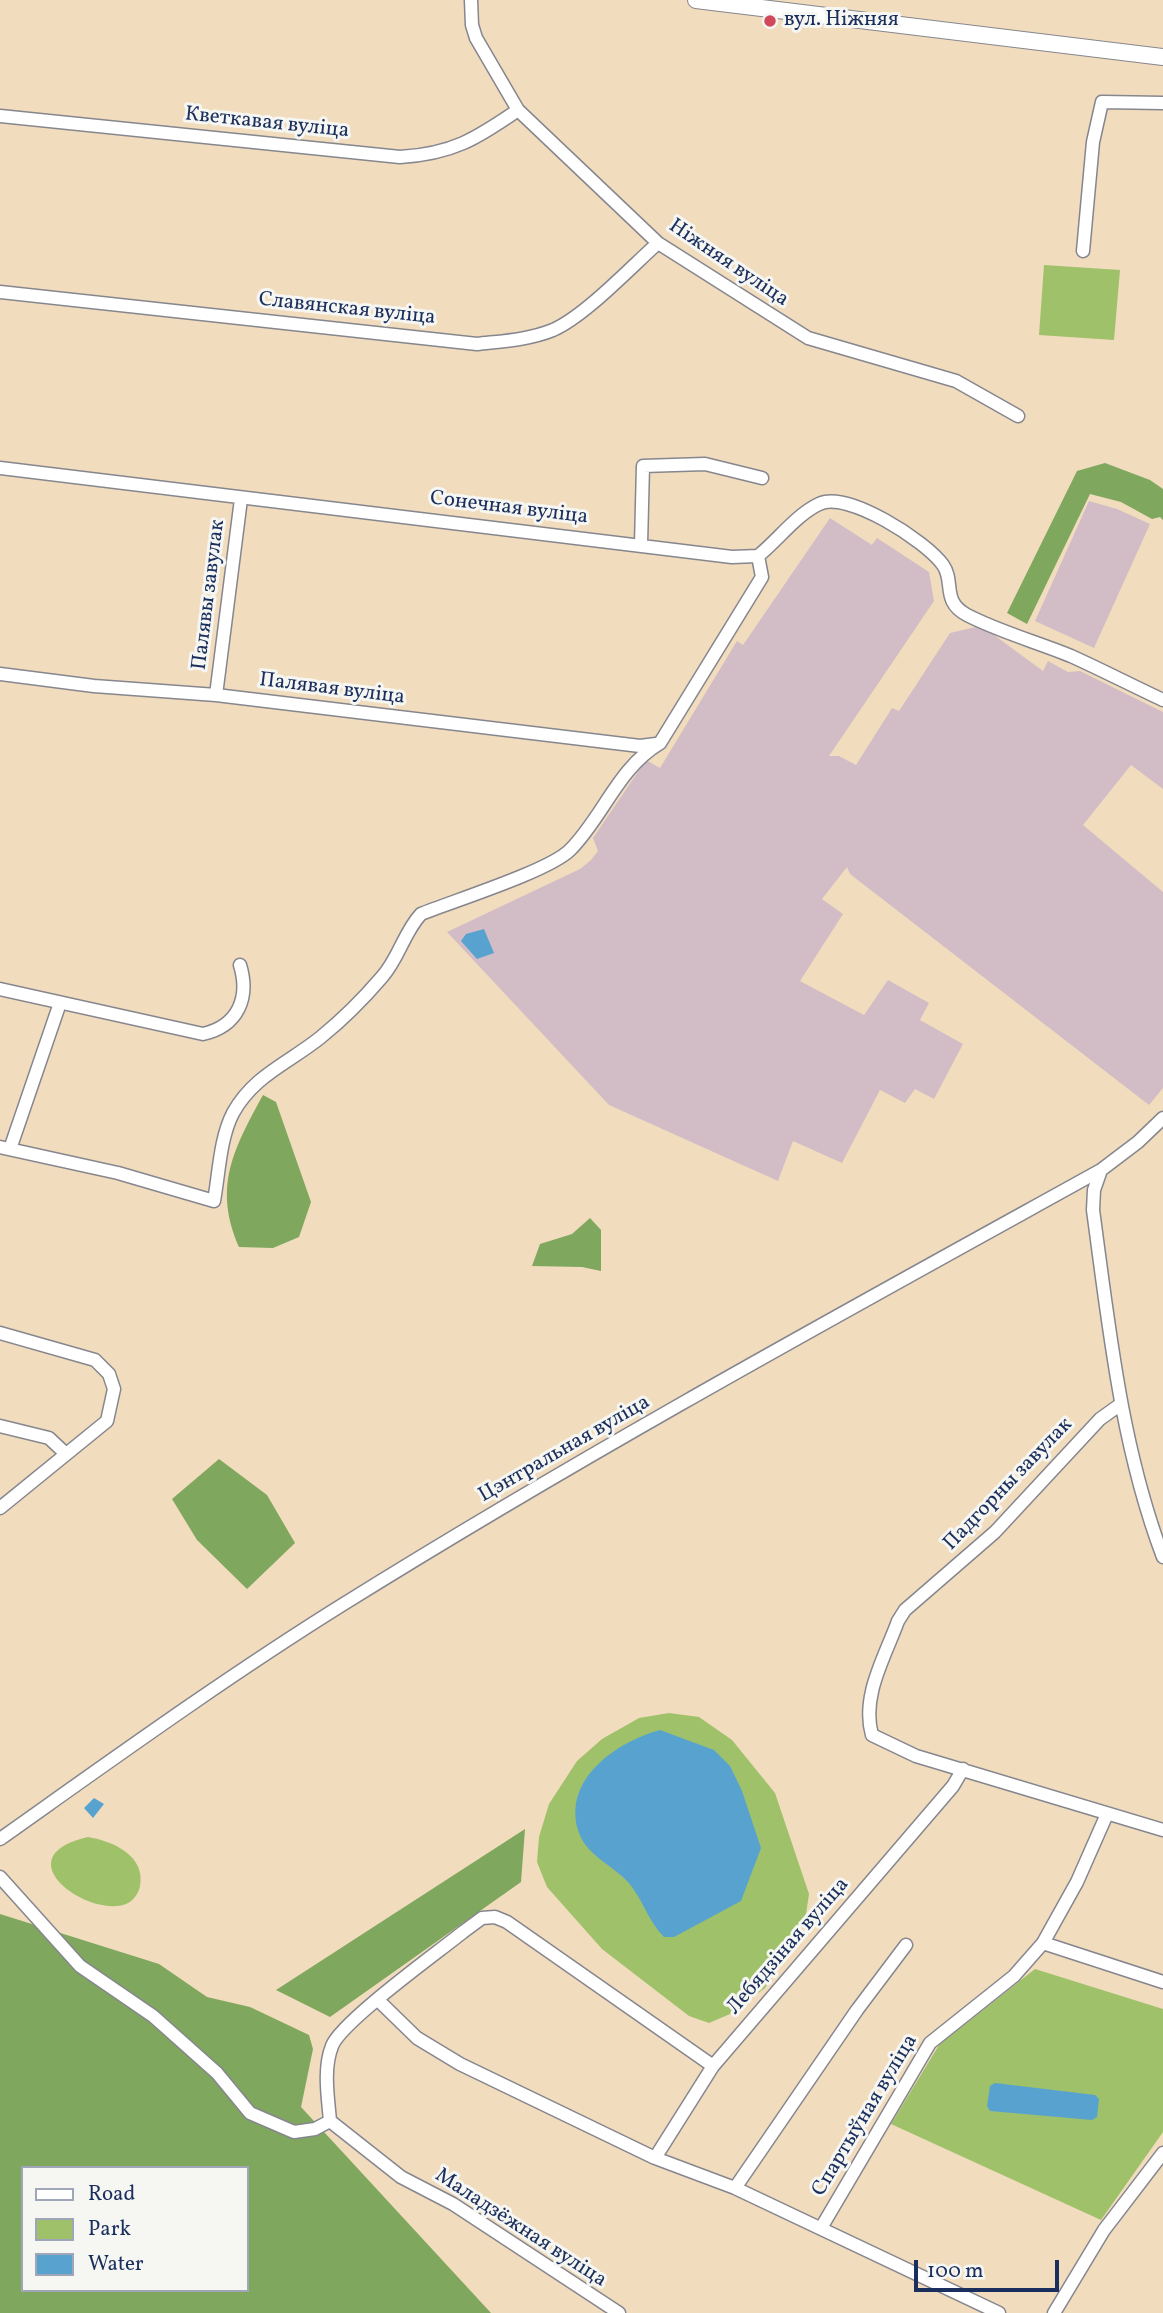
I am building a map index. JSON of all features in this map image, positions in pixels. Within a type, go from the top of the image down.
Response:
[{"type":"main road","points":[[696,0],[1163,57]]},
{"type":"street","name":"Ніжняя вуліца","points":[[471,5],[476,38],[518,110],[658,243],[808,338],[956,381],[1018,416]]},
{"type":"street","points":[[1083,251],[1093,142],[1102,102],[1163,103]]},
{"type":"street","name":"Кветкавая вуліца","points":[[0,116],[400,157],[450,150],[474,140],[518,110]]},
{"type":"street","name":"Славянская вуліца","points":[[0,292],[477,344],[523,339],[555,329],[658,243]]},
{"type":"street","points":[[641,544],[643,466],[705,464],[762,478]]},
{"type":"street","name":"Сонечная вуліца","points":[[0,468],[732,557],[758,556]]},
{"type":"street","name":"Палявы завулак","points":[[216,695],[241,499]]},
{"type":"street","points":[[60,1003],[5,1148],[118,1173],[214,1201],[226,1132],[233,1114],[260,1077],[321,1037],[383,977],[396,959],[411,923],[421,914],[528,872],[569,852],[639,756],[660,743],[762,577],[758,556],[819,504],[839,502],[884,520],[926,545],[945,567],[950,597],[966,614],[1072,656],[1163,700]]},
{"type":"street","name":"Палявая вуліца","points":[[0,674],[94,687],[216,695],[640,746],[660,743]]},
{"type":"street","points":[[0,989],[203,1034],[220,1030],[232,1022],[246,986],[240,965]]},
{"type":"street","name":"Цэнтральная вуліца","points":[[0,1839],[222,1683],[342,1605],[601,1449],[1101,1170],[1138,1142],[1163,1118]]},
{"type":"street","points":[[1101,1170],[1094,1190],[1093,1210],[1121,1404],[1143,1503],[1163,1558]]},
{"type":"street","points":[[0,1333],[95,1360],[109,1374],[114,1390],[107,1421],[0,1508]]},
{"type":"street","name":"Падгорны завулак","points":[[963,1769],[886,1744],[872,1735],[867,1717],[870,1695],[898,1621],[905,1610],[995,1532],[1100,1419],[1121,1404]]},
{"type":"street","points":[[0,1426],[49,1438],[66,1454]]},
{"type":"street","points":[[963,1769],[1163,1830]]},
{"type":"street","name":"Лебядзіная вуліца","points":[[655,2158],[713,2066],[953,1786],[963,1769]]},
{"type":"street","name":"Спартыўная вуліца","points":[[821,2228],[930,2043],[1014,1976],[1043,1943],[1077,1882],[1107,1814]]},
{"type":"street","points":[[0,1877],[80,1966],[153,2016],[217,2073],[250,2113],[294,2132],[314,2129],[330,2121],[328,2063],[333,2044],[349,2023],[482,1918],[495,1917],[529,1936],[713,2066]]},
{"type":"street","points":[[1043,1943],[1163,1982]]},
{"type":"street","points":[[735,2188],[857,2010],[906,1945]]},
{"type":"street","points":[[379,2001],[417,2038],[460,2064],[655,2158],[735,2188],[999,2313]]},
{"type":"street","name":"Маладзёжная вуліца","points":[[330,2121],[401,2177],[453,2204],[619,2313]]},
{"type":"street","points":[[1054,2313],[1104,2230],[1163,2152]]},
{"type":"shaded area","points":[[1089,501],[1117,509],[1150,524],[1094,648],[1035,621]]},
{"type":"shaded area","points":[[830,518],[872,545],[877,538],[929,572],[934,601],[829,756],[839,756],[856,765],[892,708],[899,711],[950,633],[976,627],[994,635],[1043,671],[1048,661],[1068,672],[1080,671],[1163,712],[1163,789],[1131,765],[1083,825],[1163,892],[1163,1088],[1149,1105],[850,874],[847,867],[822,899],[843,914],[800,981],[864,1015],[888,980],[929,1003],[920,1020],[963,1044],[934,1099],[915,1089],[905,1103],[880,1090],[842,1163],[793,1141],[778,1181],[609,1105],[447,932],[580,869],[591,860],[598,851],[593,838],[646,760],[660,768],[737,641],[743,645]]},
{"type":"green space","points":[[1044,265],[1120,270],[1114,340],[1039,335]]},
{"type":"green space","points":[[1105,463],[1150,480],[1163,489],[1163,520],[1160,517],[1152,519],[1121,502],[1090,494],[1027,624],[1007,613],[1077,471]]},
{"type":"green space","points":[[263,1095],[276,1102],[311,1202],[299,1237],[273,1248],[239,1247],[231,1225],[227,1187],[235,1151]]},
{"type":"green space","points":[[590,1218],[601,1230],[601,1271],[582,1267],[532,1266],[540,1244],[572,1234]]},
{"type":"green space","points":[[219,1459],[267,1495],[295,1543],[247,1589],[197,1540],[172,1499]]},
{"type":"green space","points":[[669,1713],[699,1717],[732,1740],[775,1793],[809,1894],[806,1914],[765,1988],[730,2014],[709,2023],[689,2016],[602,1949],[547,1887],[537,1862],[539,1837],[549,1804],[577,1761],[602,1739],[639,1718]]},
{"type":"green space","points":[[525,1829],[521,1882],[330,2017],[276,1990]]},
{"type":"green space","points":[[88,1837],[117,1846],[133,1858],[141,1875],[139,1891],[130,1902],[112,1906],[94,1903],[76,1895],[62,1884],[52,1871],[52,1858],[63,1846]]},
{"type":"green space","points":[[0,1914],[159,1964],[207,1997],[250,2007],[309,2035],[313,2049],[301,2107],[491,2313],[0,2313]]},
{"type":"green space","points":[[1035,1969],[1163,2009],[1163,2132],[1101,2220],[891,2124],[939,2045]]},
{"type":"water","points":[[484,929],[494,953],[477,959],[461,941],[466,934]]},
{"type":"water","points":[[660,1730],[714,1750],[730,1766],[742,1791],[761,1848],[741,1901],[674,1937],[664,1937],[626,1880],[583,1842],[576,1814],[578,1796],[585,1780],[596,1766],[626,1744]]},
{"type":"water","points":[[94,1798],[104,1804],[93,1818],[84,1808]]},
{"type":"water","points":[[995,2083],[1095,2095],[1099,2099],[1097,2117],[1092,2120],[990,2111],[987,2106],[990,2086]]},
{"type":"place","name":"вул. Ніжняя","points":[[770,21]]}]
